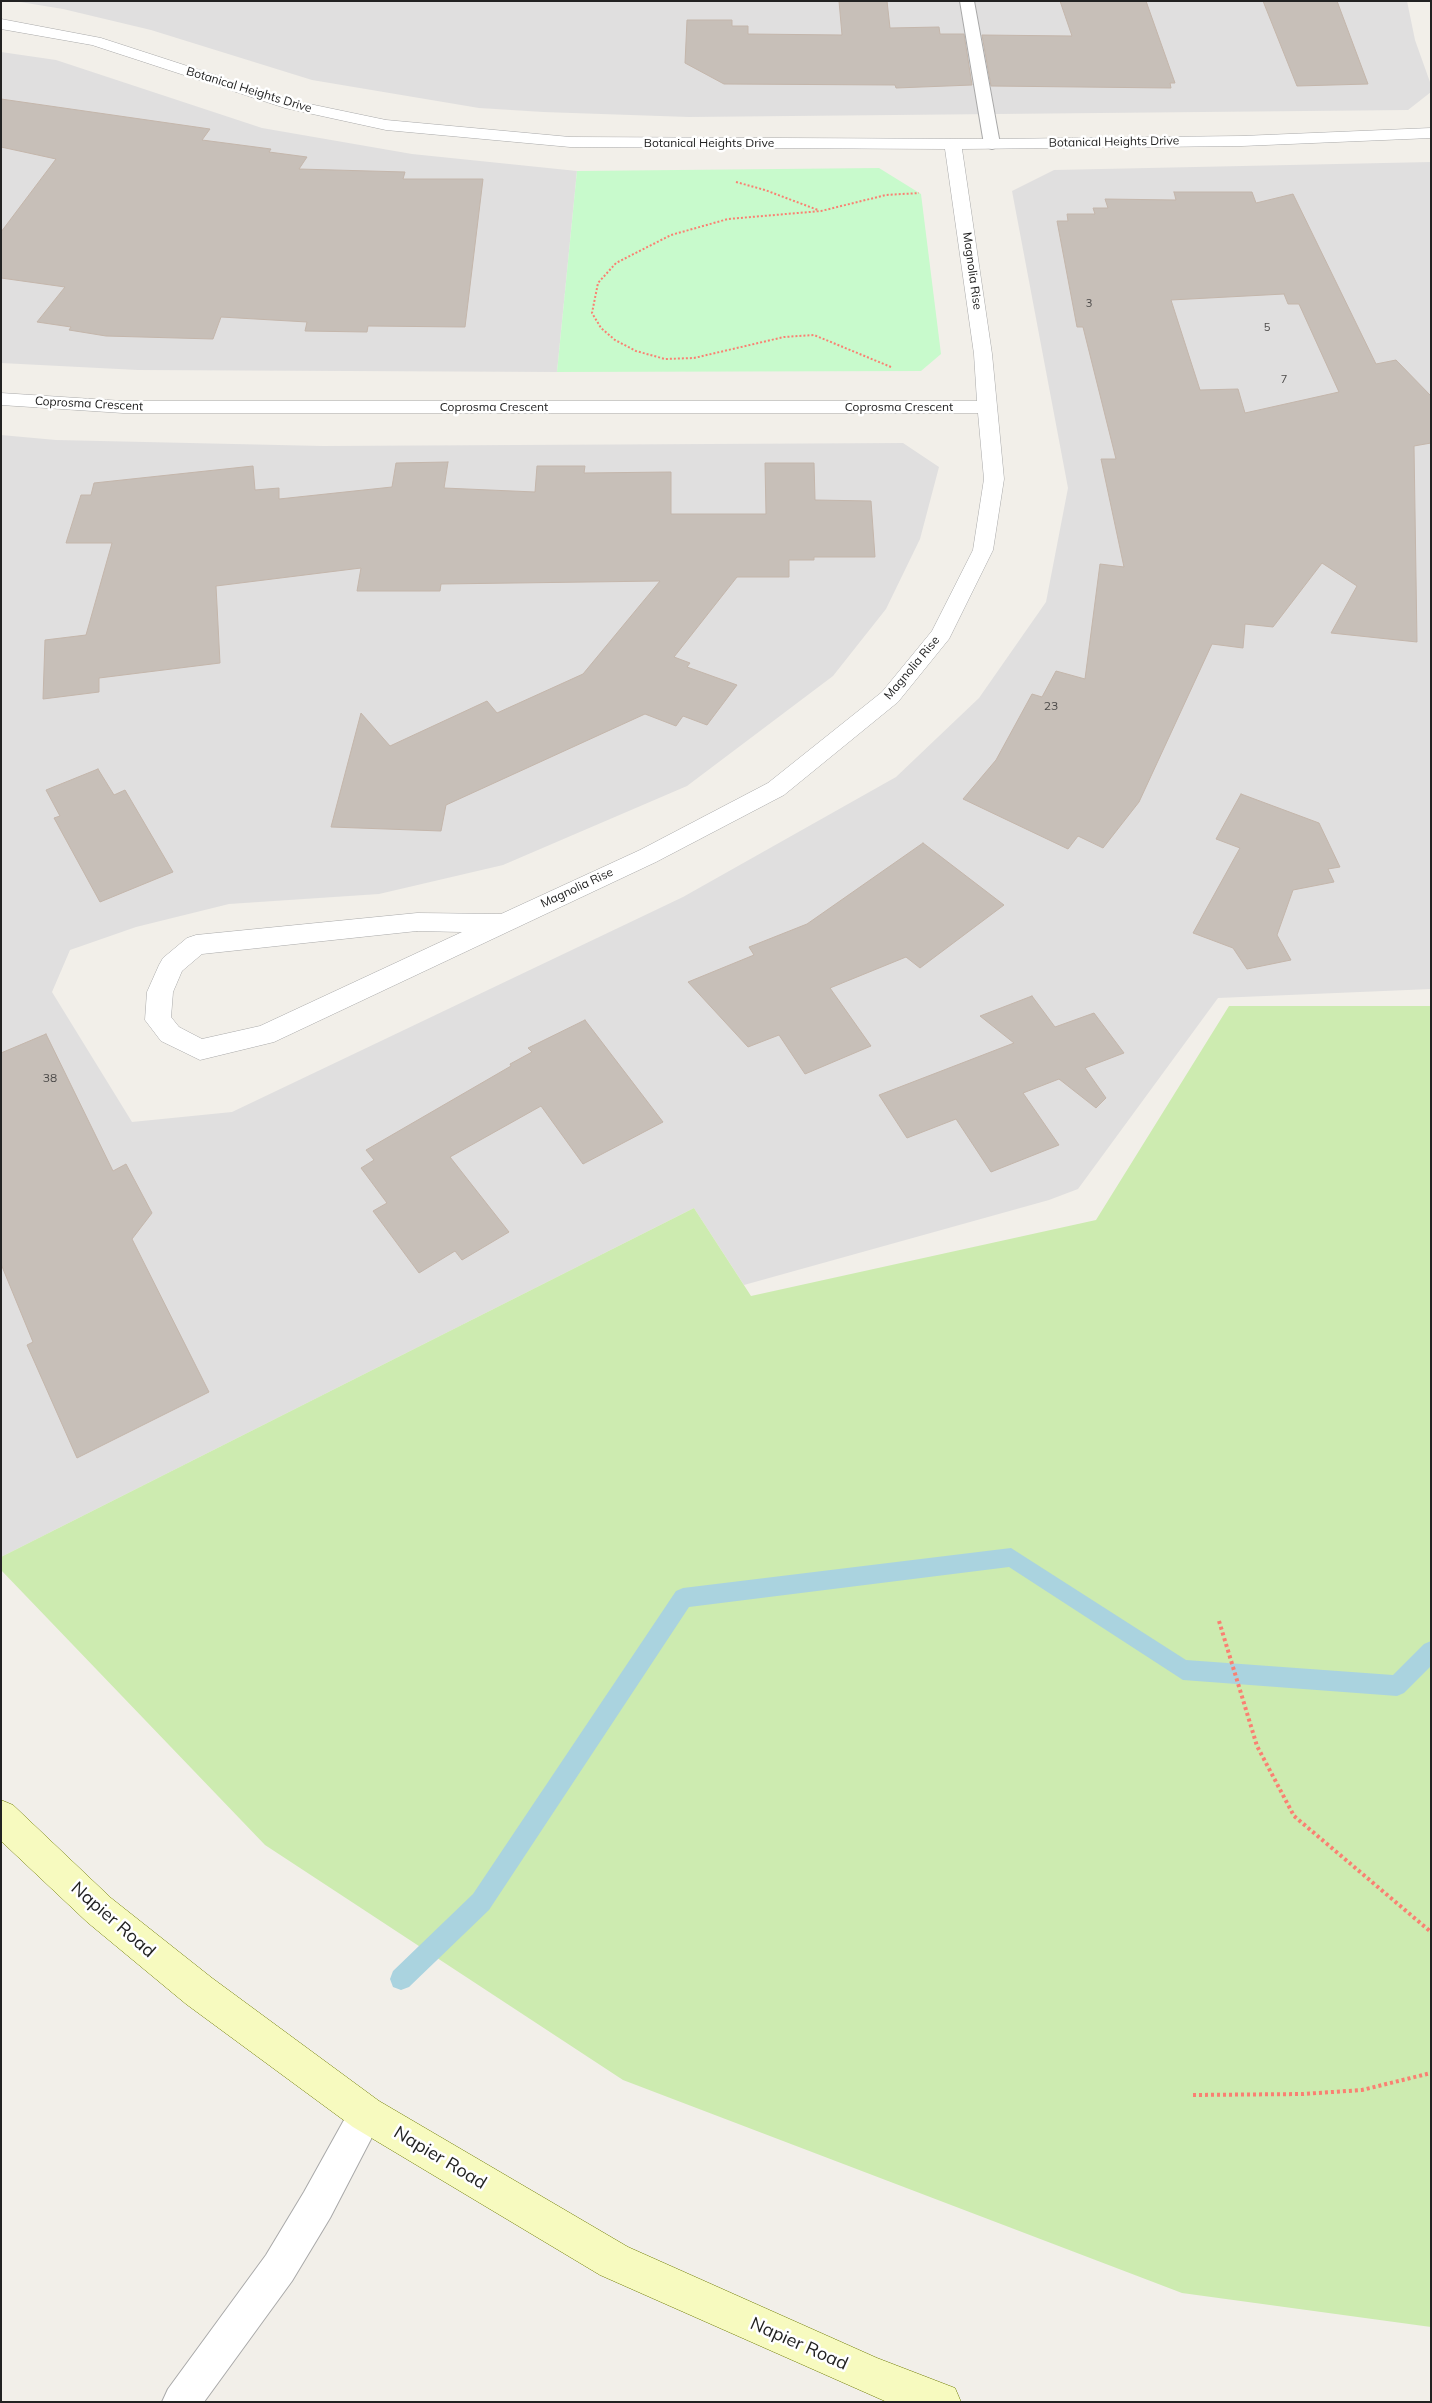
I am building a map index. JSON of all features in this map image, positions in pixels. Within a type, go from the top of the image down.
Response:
[{"type":"main road","name":"Napier Road","points":[[1,1816],[98,1910],[183,1979],[366,2114],[614,2261],[871,2376],[941,2402]]},
{"type":"street","name":"Botanical Heights Drive","points":[[1,24],[95,41],[291,105],[386,125],[570,142],[992,144],[1242,141],[1431,133]]},
{"type":"street","name":"Magnolia Rise","points":[[501,923],[417,922],[196,946],[172,965],[160,992],[158,1020],[170,1034],[200,1050],[265,1035],[501,923],[648,856],[776,789],[890,697],[941,634],[983,550],[994,479],[983,354],[953,143]]},
{"type":"street","name":"Coprosma Crescent","points":[[1,399],[123,407],[987,407]]},
{"type":"lane","points":[[967,1],[992,144]]},
{"type":"lane","points":[[181,2402],[279,2268],[317,2205],[366,2114]]},
{"type":"path","points":[[898,370],[814,335],[784,337],[694,358],[665,359],[636,351],[615,340],[602,328],[592,312],[598,283],[616,263],[640,249],[671,235],[728,219],[821,211],[886,196],[961,190]]},
{"type":"path","points":[[1219,1621],[1257,1746],[1294,1816],[1431,1932]]},
{"type":"path","points":[[1193,2095],[1303,2094],[1362,2090],[1431,2073]]},
{"type":"shaded area","points":[[14,1],[1407,1],[1415,40],[1431,85],[1431,92],[1408,110],[689,117],[479,108],[312,80],[151,30],[63,9]]},
{"type":"shaded area","points":[[1,52],[56,60],[262,128],[412,154],[577,171],[557,372],[138,370],[1,363]]},
{"type":"shaded area","points":[[1431,162],[1431,989],[1218,998],[1078,1189],[1049,1200],[744,1285],[694,1208],[1,1557],[1,435],[56,440],[323,446],[903,443],[939,467],[920,539],[886,609],[833,676],[687,786],[503,865],[379,894],[229,904],[136,927],[70,950],[52,992],[132,1122],[232,1112],[683,897],[896,777],[979,698],[1046,602],[1068,488],[1012,191],[1054,170]]},
{"type":"green space","points":[[879,168],[921,194],[941,354],[921,371],[557,372],[577,171]]},
{"type":"green space","points":[[1229,1006],[1431,1006],[1431,2327],[1182,2293],[623,2080],[265,1845],[1,1570],[1,1557],[694,1208],[751,1296],[1096,1220]]},
{"type":"building","points":[[839,1],[887,1],[890,28],[939,27],[940,34],[964,34],[972,85],[896,88],[895,85],[724,84],[685,63],[687,20],[732,20],[732,26],[748,26],[748,34],[842,35]]},
{"type":"building","points":[[1060,1],[1146,1],[1175,83],[1170,83],[1171,88],[991,86],[982,35],[1072,36]]},
{"type":"building","points":[[1263,1],[1337,1],[1368,84],[1297,86]]},
{"type":"building","points":[[1,99],[210,129],[202,140],[271,149],[269,152],[307,157],[299,169],[405,172],[403,179],[483,179],[465,327],[368,326],[367,332],[305,331],[307,322],[221,317],[213,339],[106,336],[69,330],[71,327],[37,322],[65,287],[1,278],[1,232],[56,159],[1,147]]},
{"type":"building","points":[[1174,192],[1252,192],[1256,203],[1293,194],[1376,364],[1396,360],[1431,396],[1431,443],[1414,446],[1417,642],[1331,633],[1357,586],[1322,563],[1273,627],[1245,624],[1243,648],[1212,644],[1139,802],[1103,848],[1078,836],[1068,849],[963,799],[996,760],[1032,694],[1042,697],[1056,671],[1085,679],[1100,564],[1124,567],[1101,459],[1116,459],[1083,327],[1077,327],[1057,221],[1068,221],[1067,214],[1095,214],[1093,208],[1108,208],[1105,199],[1176,200]],"holes":[[[1284,294],[1288,304],[1299,304],[1339,392],[1245,413],[1238,389],[1200,390],[1171,300]]]},
{"type":"building","points":[[448,462],[444,488],[535,492],[537,466],[585,466],[584,473],[671,472],[671,514],[766,514],[765,463],[814,463],[815,500],[871,501],[875,557],[814,557],[814,560],[789,560],[789,577],[737,577],[674,657],[690,663],[687,667],[737,685],[707,725],[683,716],[676,726],[645,714],[446,805],[441,831],[331,827],[361,713],[390,746],[487,701],[497,713],[583,674],[660,581],[441,584],[440,591],[357,591],[361,568],[216,586],[220,663],[99,678],[99,692],[43,699],[45,640],[86,635],[112,543],[66,543],[81,495],[91,495],[94,483],[253,466],[255,490],[279,488],[279,499],[392,487],[396,463]]},
{"type":"building","points":[[98,769],[114,795],[125,790],[173,872],[100,902],[54,818],[60,816],[46,790]]},
{"type":"building","points":[[1241,794],[1319,823],[1340,867],[1328,869],[1334,882],[1293,890],[1277,935],[1291,960],[1247,969],[1233,948],[1193,933],[1240,848],[1216,839]]},
{"type":"building","points":[[923,843],[1004,905],[920,968],[906,957],[830,988],[871,1046],[805,1074],[779,1035],[748,1047],[688,982],[754,955],[749,947],[807,924]]},
{"type":"building","points":[[1032,996],[1055,1027],[1094,1013],[1124,1053],[1085,1068],[1106,1098],[1096,1108],[1059,1079],[1023,1093],[1059,1145],[991,1172],[956,1119],[907,1138],[879,1095],[1014,1043],[980,1016]]},
{"type":"building","points":[[585,1020],[663,1122],[583,1164],[541,1106],[450,1157],[509,1232],[462,1260],[455,1251],[419,1273],[373,1211],[387,1203],[361,1168],[374,1160],[366,1150],[511,1066],[510,1064],[532,1052],[528,1048]]},
{"type":"building","points":[[46,1034],[113,1171],[126,1164],[152,1213],[132,1239],[209,1392],[77,1458],[27,1345],[33,1342],[1,1264],[1,1053]]},
{"type":"waterway","points":[[401,1979],[481,1902],[683,1598],[1011,1557],[1183,1670],[1397,1686],[1431,1651]]}]
